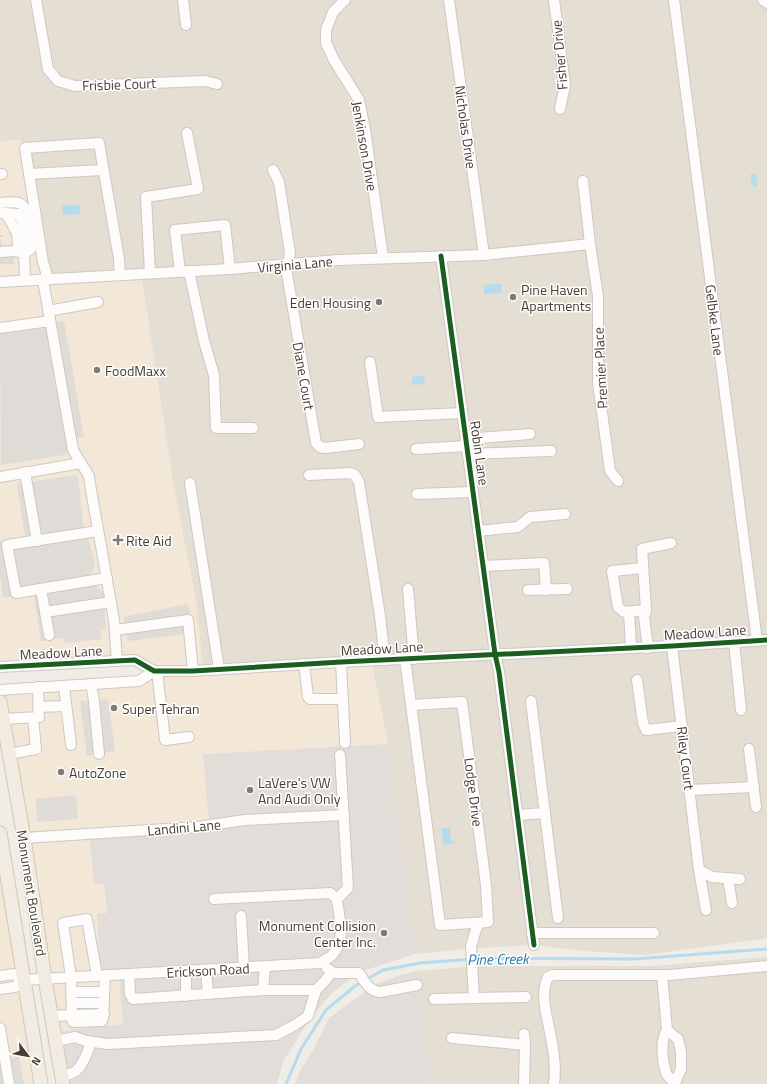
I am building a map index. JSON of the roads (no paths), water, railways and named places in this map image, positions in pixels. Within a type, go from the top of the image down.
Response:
[{"type":"main road","name":"Monument Boulevard","points":[[0,702],[24,838],[45,979],[63,1080]]},
{"type":"main road","name":"Monument Boulevard","points":[[0,836],[41,1084]]},
{"type":"street","name":"Frisbie Court","points":[[36,0],[48,69],[58,81],[75,86],[205,81],[217,84]]},
{"type":"street","points":[[183,0],[186,25]]},
{"type":"street","name":"Jenkinson Drive","points":[[344,0],[333,12],[326,30],[326,43],[334,60],[359,100],[365,129],[383,258]]},
{"type":"street","name":"Nicholas Drive","points":[[449,0],[484,255]]},
{"type":"street","name":"Fisher Drive","points":[[554,0],[564,85],[560,109]]},
{"type":"street","name":"Gelbke Lane","points":[[674,0],[762,641]]},
{"type":"street","points":[[763,0],[767,3]]},
{"type":"street","points":[[150,273],[146,197],[198,189],[187,133]]},
{"type":"street","points":[[117,661],[111,602],[89,476],[72,446],[49,316],[46,279],[26,148],[99,143],[119,259],[120,275]]},
{"type":"street","points":[[29,174],[103,170]]},
{"type":"street","points":[[273,170],[279,182],[290,253],[288,265]]},
{"type":"street","name":"Premier Place","points":[[583,181],[590,244],[598,296],[598,383],[610,471],[618,481]]},
{"type":"street","points":[[0,203],[17,202],[25,206],[32,244],[31,249],[25,253],[15,251],[0,252]]},
{"type":"street","points":[[3,213],[19,214],[24,223],[25,280]]},
{"type":"street","points":[[230,269],[225,225],[175,230],[184,271],[214,374],[216,428],[253,428]]},
{"type":"street","name":"Virginia Lane","points":[[0,282],[230,269],[383,258],[484,255],[590,244]]},
{"type":"street","name":"Robin Lane","points":[[441,256],[495,654],[499,672],[534,945]]},
{"type":"street","name":"Diane Court","points":[[288,265],[287,274],[316,443],[320,447],[325,448],[359,444]]},
{"type":"street","points":[[0,328],[98,302]]},
{"type":"street","points":[[370,362],[378,417],[462,413]]},
{"type":"street","points":[[467,446],[530,434]]},
{"type":"street","points":[[416,449],[467,446],[550,451]]},
{"type":"street","points":[[0,477],[81,463]]},
{"type":"street","points":[[25,472],[37,541]]},
{"type":"street","points":[[309,474],[350,473],[355,475],[359,482],[380,616],[385,660]]},
{"type":"street","points":[[190,483],[219,669]]},
{"type":"street","points":[[417,494],[473,492]]},
{"type":"street","points":[[478,531],[518,527],[530,517],[565,514]]},
{"type":"street","points":[[98,531],[7,545],[16,593],[107,578]]},
{"type":"street","points":[[648,648],[644,617],[646,610],[642,549],[672,543]]},
{"type":"street","points":[[483,566],[544,563],[546,590]]},
{"type":"street","points":[[643,568],[612,571],[618,607],[624,612],[646,610]]},
{"type":"street","points":[[41,589],[48,635]]},
{"type":"street","points":[[408,589],[411,705],[440,925],[478,923]]},
{"type":"street","points":[[528,590],[567,589]]},
{"type":"street","points":[[45,612],[111,602]]},
{"type":"street","points":[[629,612],[631,648]]},
{"type":"street","points":[[115,630],[188,620],[193,671]]},
{"type":"street","name":"Meadow Lane","points":[[0,667],[135,660],[156,671],[193,671],[762,641]]},
{"type":"street","points":[[734,642],[741,710]]},
{"type":"street","name":"Riley Court","points":[[672,646],[699,870],[706,910]]},
{"type":"street","points":[[341,662],[345,744]]},
{"type":"street","points":[[304,664],[308,697],[310,699],[343,699]]},
{"type":"street","points":[[0,690],[139,681],[156,671],[165,740],[189,737]]},
{"type":"street","points":[[637,680],[643,723],[646,730],[682,726]]},
{"type":"street","points":[[91,684],[99,754]]},
{"type":"street","points":[[64,686],[71,745]]},
{"type":"street","points":[[3,719],[39,717],[38,687]]},
{"type":"street","points":[[531,701],[558,918]]},
{"type":"street","name":"Lodge Drive","points":[[411,705],[462,702],[486,885],[488,922],[478,923],[470,946],[473,968],[474,998]]},
{"type":"street","points":[[38,707],[66,706]]},
{"type":"street","points":[[9,754],[36,750],[33,718]]},
{"type":"street","points":[[748,749],[756,807]]},
{"type":"street","points":[[337,899],[348,888],[340,755]]},
{"type":"street","points":[[690,790],[754,787]]},
{"type":"street","points":[[517,815],[544,812]]},
{"type":"street","name":"Landini Lane","points":[[24,838],[197,827],[245,820],[344,815]]},
{"type":"street","points":[[699,870],[712,877],[740,879]]},
{"type":"street","points":[[728,878],[732,903]]},
{"type":"street","points":[[214,900],[330,893],[337,899],[341,932],[339,945],[332,956],[324,961],[329,970],[332,972],[359,973],[370,989],[374,992],[417,985]]},
{"type":"street","points":[[241,916],[244,968]]},
{"type":"street","points":[[87,919],[101,976],[104,998],[104,1014],[100,1021],[75,1022],[72,1020],[71,977],[64,923],[87,919]]},
{"type":"street","points":[[532,933],[654,933]]},
{"type":"street","name":"Erickson Road","points":[[23,980],[244,968],[320,963],[324,961]]},
{"type":"street","points":[[263,990],[265,966]]},
{"type":"street","points":[[554,1084],[555,1075],[552,1040],[544,999],[544,985],[548,977],[553,975],[662,975],[767,966]]},
{"type":"street","points":[[206,970],[208,994]]},
{"type":"street","points":[[186,971],[186,996]]},
{"type":"street","points":[[56,1041],[75,1037],[90,1042],[108,1044],[276,1035],[308,1016],[316,990],[332,972]]},
{"type":"street","points":[[0,976],[14,974],[23,980],[15,987],[0,989]]},
{"type":"street","points":[[129,974],[130,994],[133,999],[263,990],[316,990]]},
{"type":"street","points":[[662,975],[667,1030],[663,1036],[661,1045],[666,1074],[675,1083],[681,1069],[681,1052],[678,1039],[667,1030]]},
{"type":"street","points":[[72,992],[104,998]]},
{"type":"street","points":[[434,998],[526,997]]},
{"type":"street","points":[[72,1003],[104,998]]},
{"type":"street","points":[[52,1016],[72,1015]]},
{"type":"street","points":[[0,1028],[1,1045],[9,1084]]},
{"type":"street","points":[[524,1034],[524,1084]]},
{"type":"street","points":[[452,1038],[525,1045]]},
{"type":"street","points":[[63,1080],[78,1069],[90,1046],[90,1042]]},
{"type":"water","points":[[754,173],[757,176],[757,185],[755,187],[751,179],[751,174]]},
{"type":"water","points":[[79,205],[80,214],[63,215],[62,206]]},
{"type":"water","points":[[501,284],[502,293],[484,294],[484,285]]},
{"type":"water","points":[[424,376],[425,384],[412,385],[412,377]]},
{"type":"water","points":[[450,827],[451,841],[454,841],[454,843],[444,845],[441,829]]},
{"type":"waterway","name":"Pine Creek","points":[[286,1084],[301,1049],[326,1010],[355,986],[383,970],[420,963],[487,958],[634,959],[767,949]]},
{"type":"place","name":"Pine Haven Apartments","points":[[513,297]]},
{"type":"place","name":"Eden Housing","points":[[379,302]]},
{"type":"place","name":"FoodMaxx","points":[[97,370]]},
{"type":"place","name":"Rite Aid","points":[[118,540]]},
{"type":"place","name":"Super Tehran","points":[[114,708]]},
{"type":"place","name":"AutoZone","points":[[61,772]]},
{"type":"place","name":"LaVere's VW And Audi Only","points":[[250,790]]},
{"type":"place","name":"Monument Collision Center Inc.","points":[[384,933]]}]
